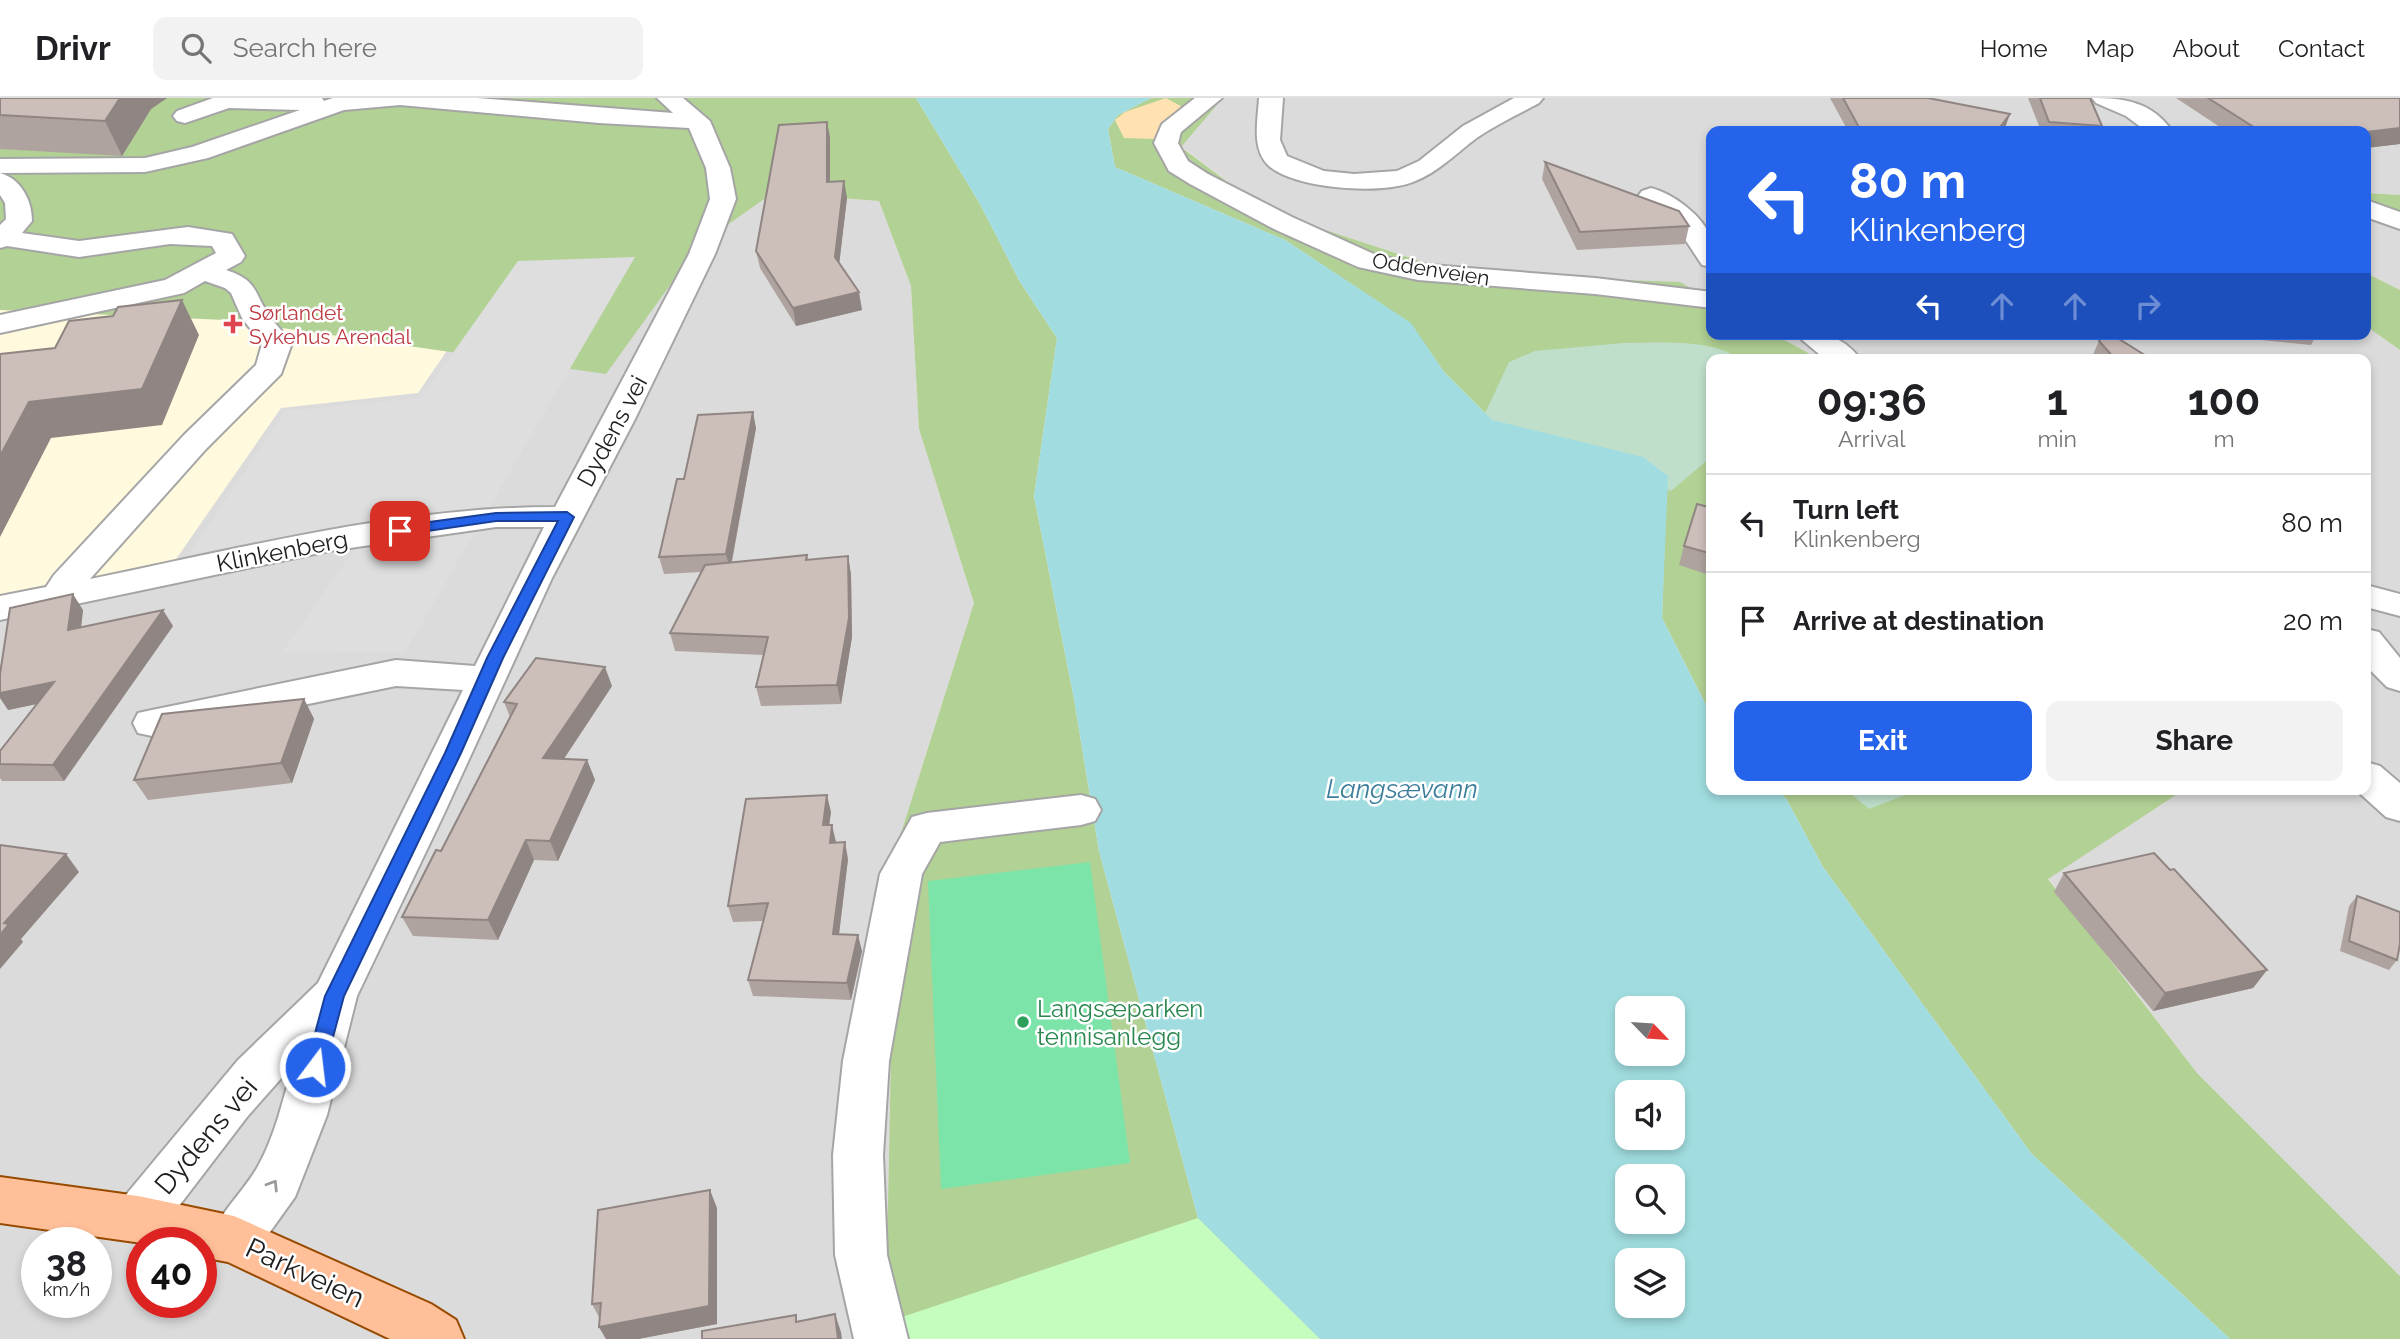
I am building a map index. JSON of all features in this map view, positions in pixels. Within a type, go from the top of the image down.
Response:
[{"type":"main road","name":"Parkveien","points":[[0,1200],[138,1219],[234,1240],[412,1322],[437,1339]]},
{"type":"street","points":[[185,116],[227,101],[341,103],[400,98],[599,116],[698,121]]},
{"type":"street","name":"Dydens vei","points":[[234,1240],[277,1181],[303,1115],[334,996],[453,753],[485,679],[702,254],[723,198],[718,168],[698,121],[668,98]]},
{"type":"street","name":"Oddenveien","points":[[1210,98],[1170,129],[1166,144],[1178,166],[1283,223],[1368,261],[1418,272],[1706,297]]},
{"type":"street","points":[[1271,98],[1268,140],[1277,160],[1291,168],[1321,178],[1354,182],[1402,178],[1428,166],[1471,131],[1531,98]]},
{"type":"street","points":[[2104,98],[2127,107],[2155,126]]},
{"type":"street","points":[[0,166],[145,165],[199,153],[341,103]]},
{"type":"street","points":[[0,181],[13,191],[19,206],[19,221],[2,239]]},
{"type":"street","points":[[1651,196],[1682,216],[1706,250]]},
{"type":"street","points":[[2371,210],[2400,221]]},
{"type":"street","points":[[0,324],[174,287],[231,256],[223,240],[212,236],[179,236],[77,249],[2,239]]},
{"type":"street","points":[[60,595],[66,583],[195,442],[270,368],[278,343],[256,318],[243,290],[234,282],[204,272]]},
{"type":"street","points":[[1817,340],[1837,354]]},
{"type":"street","name":"Klinkenberg","points":[[0,608],[329,541],[496,517],[567,517]]},
{"type":"street","points":[[2371,597],[2400,605]]},
{"type":"street","points":[[2371,646],[2400,678]]},
{"type":"street","points":[[152,723],[396,673],[485,679]]},
{"type":"street","points":[[2371,780],[2400,806]]},
{"type":"street","points":[[881,1339],[861,1255],[858,1155],[866,1061],[901,874],[927,828],[1081,810]]},
{"type":"street","name":"Dydens vei","points":[[138,1219],[232,1101],[315,1012],[334,996]]},
{"type":"shaded area","name":"Sørlandet Sykehus Arendal","points":[[0,98],[512,255],[418,393],[281,408],[167,572],[0,607]]},
{"type":"shaded area","points":[[1223,98],[2400,98],[2400,195],[2371,193],[2371,126],[1706,126],[1706,299],[1459,274],[1265,210],[1181,146]]},
{"type":"shaded area","points":[[773,193],[879,201],[911,286],[919,429],[974,603],[895,852],[888,1204],[881,1339],[0,1339],[0,310],[699,245]]},
{"type":"shaded area","points":[[2371,220],[2400,230],[2400,290],[2371,276]]},
{"type":"shaded area","points":[[635,257],[405,652],[282,653],[371,525],[187,558],[285,411],[421,398],[518,261]]},
{"type":"shaded area","points":[[2371,330],[2400,350],[2400,1276],[2197,1073],[2048,878],[2176,795],[2371,795],[2371,354],[1810,354],[1785,340],[2371,340]]},
{"type":"green space","points":[[0,98],[916,98],[980,204],[1020,282],[1057,338],[1034,496],[1074,699],[1099,851],[1198,1218],[1320,1339],[881,1339],[888,1204],[895,852],[974,603],[919,429],[911,286],[879,201],[773,193],[699,245],[606,374],[225,320],[0,310]]},
{"type":"green space","points":[[1151,98],[1223,98],[1181,147],[1265,210],[1459,274],[1680,282],[1706,297],[1706,340],[1785,340],[1810,354],[1706,354],[1706,705],[1662,618],[1667,476],[1492,420],[1444,372],[1410,323],[1285,240],[1115,167],[1108,129],[1118,115]]},
{"type":"green space","points":[[2371,193],[2400,195],[2400,230],[2371,220]]},
{"type":"green space","points":[[2371,276],[2400,290],[2400,350],[2371,330]]},
{"type":"green space","points":[[1624,343],[1668,343],[1700,345],[1731,354],[1706,354],[1706,461],[1671,491],[1620,477],[1482,420],[1509,362],[1535,351]]},
{"type":"green space","points":[[1782,795],[2176,795],[2048,879],[2197,1073],[2400,1276],[2400,1339],[2230,1339],[2031,1153],[1823,867]]},
{"type":"green space","points":[[1852,795],[1905,795],[1869,809]]},
{"type":"green space","name":"Langsæparken tennisanlegg","points":[[1090,862],[1130,1163],[941,1189],[928,881]]},
{"type":"green space","points":[[1198,1218],[1320,1339],[909,1339],[899,1318]]},
{"type":"sand","points":[[1166,98],[1186,109],[1156,139],[1124,138],[1115,120],[1125,112]]},
{"type":"water","name":"Langsævann","points":[[916,98],[1151,98],[1118,115],[1108,129],[1115,167],[1285,240],[1411,323],[1444,372],[1492,420],[1643,457],[1668,476],[1662,618],[1706,705],[1706,795],[1782,795],[1823,867],[2031,1153],[2230,1339],[1320,1339],[1198,1218],[1099,851],[1074,699],[1034,496],[1057,338],[1020,282],[980,204]]},
{"type":"building","points":[[0,98],[120,98],[105,121],[0,115]]},
{"type":"building","points":[[1843,98],[1928,98],[2010,114],[2001,126],[1858,126]]},
{"type":"building","points":[[2040,98],[2090,98],[2102,126],[2049,122]]},
{"type":"building","points":[[2208,98],[2400,99],[2400,128],[2371,131],[2371,126],[2252,126]]},
{"type":"building","points":[[827,122],[827,182],[844,181],[835,257],[859,292],[793,308],[756,251],[779,125]]},
{"type":"building","points":[[1545,162],[1679,211],[1689,226],[1580,232]]},
{"type":"building","points":[[182,300],[142,389],[29,402],[0,456],[0,354],[55,348],[69,321],[113,316],[118,307]]},
{"type":"building","points":[[2121,340],[2143,354],[2111,354],[2099,341]]},
{"type":"building","points":[[753,412],[726,554],[659,557],[677,479],[684,479],[698,415]]},
{"type":"building","points":[[1697,504],[1706,506],[1706,552],[1684,546]]},
{"type":"building","points":[[807,555],[806,560],[848,556],[849,618],[837,685],[756,687],[768,637],[670,633],[705,565]]},
{"type":"building","points":[[73,594],[68,630],[163,610],[53,765],[0,764],[0,751],[54,682],[0,693],[0,674],[10,608]]},
{"type":"building","points":[[536,658],[605,667],[543,758],[587,760],[550,841],[526,840],[488,920],[402,917],[436,850],[441,851],[517,704],[504,702]]},
{"type":"building","points":[[304,699],[281,763],[134,780],[162,714]]},
{"type":"building","points":[[827,795],[823,825],[832,825],[830,843],[845,842],[833,934],[858,935],[847,983],[748,980],[768,903],[728,906],[746,799]]},
{"type":"building","points":[[0,845],[66,854],[4,923],[9,924],[0,935]]},
{"type":"building","points":[[2154,853],[2170,870],[2174,869],[2267,970],[2165,993],[2064,873]]},
{"type":"building","points":[[2357,896],[2400,912],[2397,960],[2349,941]]},
{"type":"building","points":[[710,1190],[709,1306],[599,1327],[601,1303],[592,1304],[598,1210]]},
{"type":"building","points":[[835,1314],[838,1339],[702,1339],[702,1331],[796,1315],[796,1322]]},
{"type":"place","name":"Sørlandet Sykehus Arendal","points":[[233,324]]},
{"type":"place","name":"Langsæparken tennisanlegg","points":[[1023,1022]]},
{"type":"route","points":[[315,1067],[334,996],[453,753],[495,658],[567,517],[496,517],[400,531]]}]
